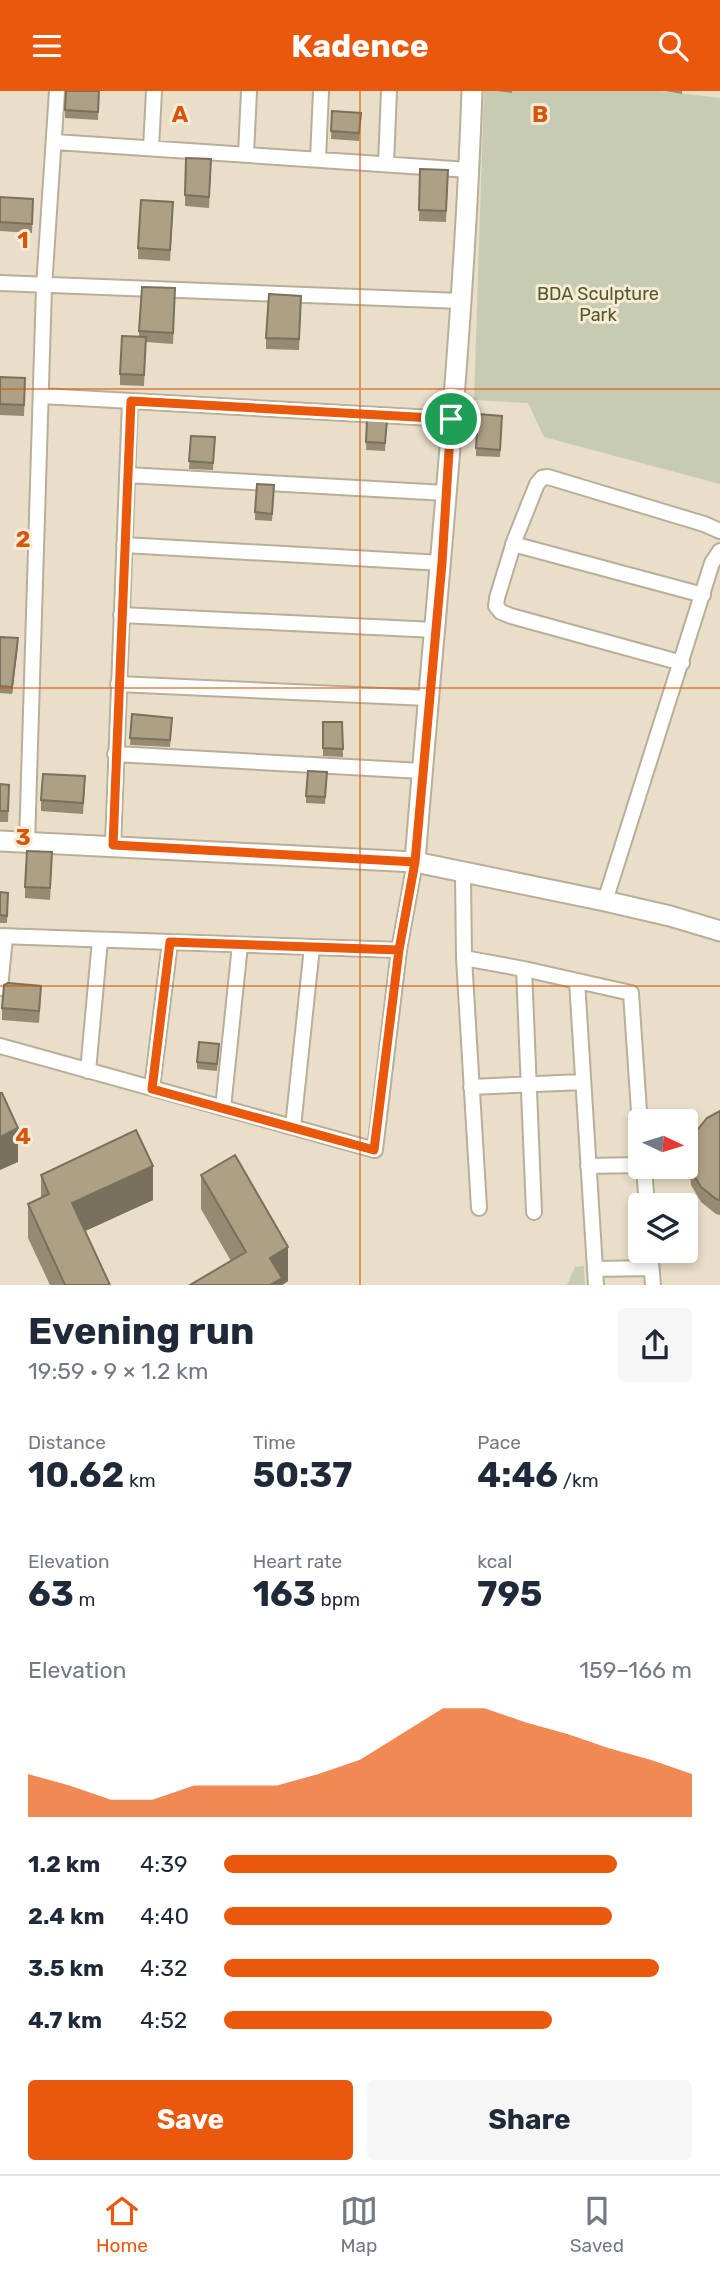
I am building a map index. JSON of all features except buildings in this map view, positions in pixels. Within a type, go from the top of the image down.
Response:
[{"type":"street","points":[[27,843],[44,287],[57,91]]},
{"type":"street","points":[[151,148],[154,91]]},
{"type":"street","points":[[246,154],[249,91]]},
{"type":"street","points":[[318,159],[321,91]]},
{"type":"street","points":[[386,163],[389,91]]},
{"type":"street","points":[[0,1047],[374,1150],[399,950],[415,862],[442,563],[469,170],[471,91]]},
{"type":"street","points":[[55,142],[469,170]]},
{"type":"street","points":[[0,283],[44,287],[461,300]]},
{"type":"street","points":[[42,396],[451,419]]},
{"type":"street","points":[[113,845],[131,401]]},
{"type":"street","points":[[127,475],[446,493]]},
{"type":"street","points":[[682,663],[501,613],[496,606],[496,598],[513,544],[537,484],[542,478],[548,477],[720,531]]},
{"type":"street","points":[[513,544],[703,595]]},
{"type":"street","points":[[124,545],[442,563]]},
{"type":"street","points":[[605,901],[712,563],[720,551]]},
{"type":"street","points":[[121,615],[435,631]]},
{"type":"street","points":[[118,684],[428,698]]},
{"type":"street","points":[[116,754],[422,771]]},
{"type":"street","points":[[0,841],[415,862],[605,901],[720,931]]},
{"type":"street","points":[[453,871],[464,958],[479,1208]]},
{"type":"street","points":[[0,988],[3,937],[399,950]]},
{"type":"street","points":[[88,1071],[100,940]]},
{"type":"street","points":[[152,1089],[170,942]]},
{"type":"street","points":[[223,1108],[240,945]]},
{"type":"street","points":[[293,1127],[312,947]]},
{"type":"street","points":[[464,958],[631,993],[639,1109]]},
{"type":"street","points":[[524,969],[534,1212]]},
{"type":"street","points":[[577,981],[596,1285]]},
{"type":"street","points":[[471,1087],[583,1082]]},
{"type":"street","points":[[589,1166],[628,1166]]},
{"type":"street","points":[[651,1263],[653,1285]]},
{"type":"street","points":[[595,1269],[652,1268]]},
{"type":"green space","name":"BDA Sculpture Park","points":[[484,91],[659,91],[720,98],[720,484],[544,437],[528,403],[474,400]]},
{"type":"green space","points":[[584,1266],[585,1285],[567,1285],[575,1267]]},
{"type":"route","points":[[451,419],[131,401],[113,845],[415,862],[399,950],[170,942],[152,1089],[374,1150],[399,950],[415,862],[442,563],[451,419]]}]
